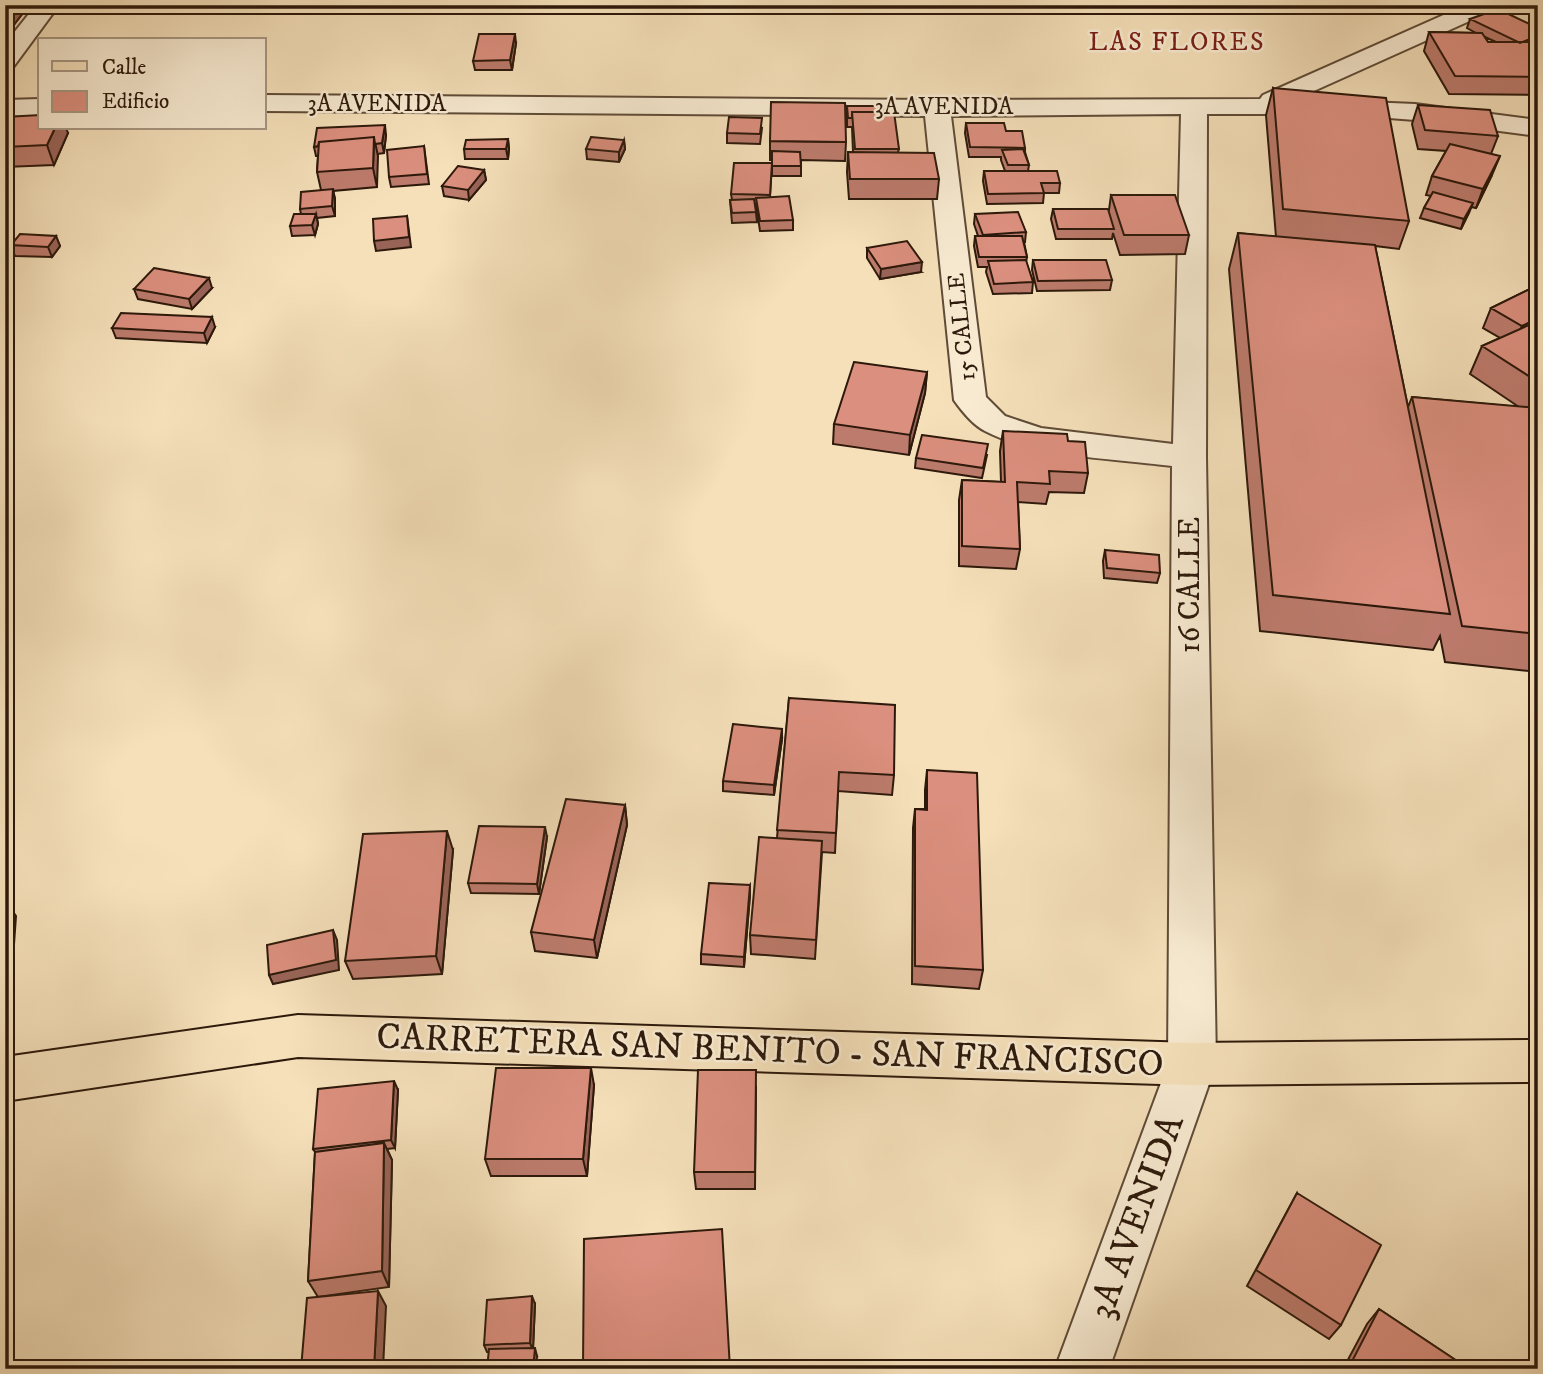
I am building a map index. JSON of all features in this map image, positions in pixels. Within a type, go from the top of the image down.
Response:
[{"type":"main road","name":"CARRETERA SAN BENITO - SAN FRANCISCO","points":[[5,1079],[298,1036],[1192,1064],[1538,1060]]},
{"type":"street","points":[[5,61],[48,5]]},
{"type":"street","points":[[1258,106],[1486,5]]},
{"type":"street","name":"3A AVENIDA","points":[[266,103],[937,107],[1337,106],[1415,112],[1538,128]]},
{"type":"street","name":"16 CALLE","points":[[1192,1064],[1189,457],[1194,106]]},
{"type":"street","points":[[5,108],[38,107]]},
{"type":"street","name":"15 CALLE","points":[[937,107],[970,400],[994,423],[1036,438],[1189,457]]},
{"type":"street","name":"3A AVENIDA","points":[[1082,1369],[1192,1064]]},
{"type":"building","points":[[5,5],[19,5],[6,17]]},
{"type":"building","points":[[1498,9],[1538,28],[1538,36],[1520,43],[1470,19]]},
{"type":"building","points":[[1429,32],[1482,33],[1488,42],[1530,42],[1538,55],[1538,77],[1455,76]]},
{"type":"building","points":[[479,34],[515,34],[510,60],[473,61]]},
{"type":"building","points":[[1273,88],[1386,98],[1409,221],[1283,209]]},
{"type":"building","points":[[771,102],[845,103],[846,142],[770,141]]},
{"type":"building","points":[[1418,105],[1490,110],[1498,136],[1425,130]]},
{"type":"building","points":[[847,106],[883,106],[884,112],[852,112],[852,118],[848,118]]},
{"type":"building","points":[[852,112],[894,112],[899,149],[855,149]]},
{"type":"building","points":[[38,115],[38,130],[54,130],[47,145],[5,147],[5,117]]},
{"type":"building","points":[[729,117],[762,118],[760,134],[727,133]]},
{"type":"building","points":[[966,123],[1004,123],[1006,131],[1022,131],[1025,148],[970,147]]},
{"type":"building","points":[[385,125],[382,143],[375,144],[374,137],[319,142],[318,146],[314,147],[317,128]]},
{"type":"building","points":[[374,137],[373,168],[317,172],[319,142]]},
{"type":"building","points":[[591,137],[624,140],[619,152],[586,149]]},
{"type":"building","points":[[508,139],[506,149],[464,149],[466,140]]},
{"type":"building","points":[[1450,144],[1500,156],[1483,189],[1432,176]]},
{"type":"building","points":[[424,146],[427,174],[389,177],[387,150]]},
{"type":"building","points":[[1023,149],[1029,165],[1008,165],[1002,150]]},
{"type":"building","points":[[772,151],[800,152],[801,166],[772,166]]},
{"type":"building","points":[[848,152],[934,153],[939,179],[850,179]]},
{"type":"building","points":[[734,163],[772,163],[770,195],[731,194]]},
{"type":"building","points":[[458,166],[484,170],[468,190],[442,186]]},
{"type":"building","points":[[984,171],[1057,171],[1060,183],[1041,183],[1044,193],[988,194]]},
{"type":"building","points":[[333,189],[332,206],[300,209],[301,192]]},
{"type":"building","points":[[1433,192],[1473,203],[1464,219],[1424,208]]},
{"type":"building","points":[[1111,195],[1175,195],[1189,235],[1124,235]]},
{"type":"building","points":[[789,196],[793,220],[760,221],[756,198]]},
{"type":"building","points":[[754,199],[756,212],[732,213],[730,200]]},
{"type":"building","points":[[1053,209],[1108,209],[1114,229],[1058,229]]},
{"type":"building","points":[[1018,212],[1026,232],[983,235],[975,214]]},
{"type":"building","points":[[294,214],[316,214],[312,225],[290,226]]},
{"type":"building","points":[[407,216],[409,237],[374,241],[373,219]]},
{"type":"building","points":[[1238,233],[1375,245],[1450,614],[1273,595]]},
{"type":"building","points":[[20,234],[56,236],[48,247],[11,245]]},
{"type":"building","points":[[975,236],[1022,236],[1027,257],[979,257]]},
{"type":"building","points":[[907,241],[922,262],[881,269],[867,248]]},
{"type":"building","points":[[1026,260],[1033,282],[994,284],[988,261]]},
{"type":"building","points":[[1033,260],[1106,260],[1112,280],[1038,281]]},
{"type":"building","points":[[154,268],[209,278],[189,299],[134,289]]},
{"type":"building","points":[[1538,285],[1538,318],[1522,326],[1491,308]]},
{"type":"building","points":[[121,313],[212,317],[204,333],[112,328]]},
{"type":"building","points":[[1538,321],[1538,382],[1482,346]]},
{"type":"building","points":[[854,362],[927,372],[910,435],[834,424]]},
{"type":"building","points":[[1412,397],[1538,408],[1538,634],[1462,626]]},
{"type":"building","points":[[1003,431],[1067,434],[1068,441],[1085,442],[1088,473],[1049,471],[1050,484],[1017,482],[1020,549],[962,546],[962,480],[1005,482]]},
{"type":"building","points":[[922,435],[988,444],[983,468],[916,458]]},
{"type":"building","points":[[1105,550],[1159,555],[1160,573],[1107,568]]},
{"type":"building","points":[[789,698],[895,705],[894,775],[839,772],[836,833],[777,830]]},
{"type":"building","points":[[733,724],[782,729],[774,785],[723,781]]},
{"type":"building","points":[[927,770],[977,773],[983,970],[915,966],[915,809],[927,810]]},
{"type":"building","points":[[566,799],[625,805],[594,940],[531,932]]},
{"type":"building","points":[[479,826],[545,827],[537,884],[468,883]]},
{"type":"building","points":[[447,831],[436,956],[345,961],[363,834]]},
{"type":"building","points":[[759,837],[822,841],[816,940],[750,935]]},
{"type":"building","points":[[709,883],[750,885],[744,957],[701,954]]},
{"type":"building","points":[[333,930],[336,960],[269,975],[267,945]]},
{"type":"building","points":[[496,1068],[591,1068],[583,1159],[485,1159]]},
{"type":"building","points":[[698,1070],[756,1070],[755,1172],[694,1172]]},
{"type":"building","points":[[394,1081],[391,1140],[313,1149],[318,1089]]},
{"type":"building","points":[[384,1143],[382,1271],[308,1281],[315,1152]]},
{"type":"building","points":[[1297,1193],[1381,1245],[1341,1325],[1256,1270]]},
{"type":"building","points":[[722,1229],[730,1369],[583,1369],[584,1239]]},
{"type":"building","points":[[378,1291],[374,1369],[301,1369],[307,1298]]},
{"type":"building","points":[[532,1296],[530,1343],[484,1345],[487,1300]]},
{"type":"building","points":[[1379,1309],[1469,1369],[1348,1369]]},
{"type":"building","points":[[535,1348],[533,1369],[487,1369],[489,1349]]},
{"type":"district","name":"LAS FLORES","points":[[1177,42]]}]
